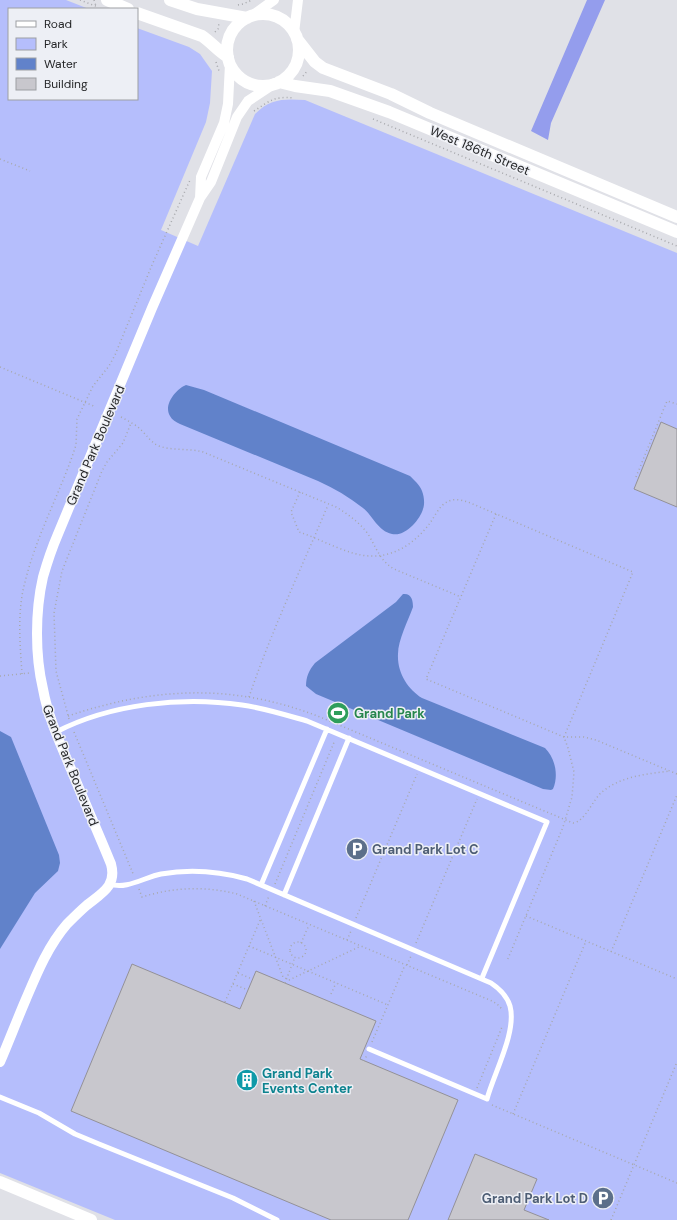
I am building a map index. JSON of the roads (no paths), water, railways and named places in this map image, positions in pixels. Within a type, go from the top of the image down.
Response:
[{"type":"street","points":[[107,0],[126,8]]},
{"type":"street","points":[[170,0],[197,9],[220,13],[250,17],[267,14],[274,16],[286,22],[295,36]]},
{"type":"street","points":[[229,61],[228,44],[232,31],[241,21],[250,17],[274,0]]},
{"type":"street","points":[[138,13],[202,36],[229,61],[238,75],[249,83],[262,86],[277,82],[287,76],[295,65],[298,52],[295,36],[298,0]]},
{"type":"street","name":"West 186th Street","points":[[295,36],[315,62],[328,71],[390,94],[430,113],[677,217]]},
{"type":"street","name":"Grand Park Boulevard","points":[[200,198],[201,177],[221,131],[228,104],[229,61]]},
{"type":"street","name":"West 186th Street","points":[[277,82],[330,91],[390,112],[677,232]]},
{"type":"street","name":"Grand Park Boulevard","points":[[110,884],[113,877],[111,864],[47,709],[40,673],[37,626],[42,583],[46,565],[58,534],[149,315],[200,198],[212,182],[237,117],[248,101],[277,82]]},
{"type":"street","points":[[0,1062],[38,971],[51,946],[68,923],[103,893],[110,884]]},
{"type":"street","points":[[0,1182],[90,1220]]},
{"type":"lane","points":[[56,732],[100,715],[163,703],[202,702],[242,705],[266,710],[327,729],[548,822],[482,978]]},
{"type":"lane","points":[[261,885],[327,729]]},
{"type":"lane","points":[[284,895],[349,738]]},
{"type":"lane","points":[[110,884],[120,886],[160,874],[189,871],[230,874],[247,879],[482,978],[499,988],[504,994],[510,1007],[511,1021],[506,1045],[487,1099],[369,1049]]},
{"type":"lane","points":[[0,1096],[39,1113],[87,1139],[233,1198],[277,1220]]},
{"type":"water","points":[[186,385],[204,390],[410,476],[423,493],[424,505],[419,518],[411,527],[402,533],[392,534],[379,527],[367,511],[347,496],[330,487],[173,420],[168,412],[169,402],[178,390]]},
{"type":"water","points":[[403,594],[410,596],[413,605],[398,649],[399,668],[404,680],[412,690],[422,698],[545,748],[554,762],[555,767],[556,778],[553,789],[543,789],[316,694],[306,686],[308,674],[315,663],[396,602]]},
{"type":"water","points":[[0,731],[11,737],[59,855],[60,863],[58,871],[35,893],[0,949]]},
{"type":"place","name":"Grand Park","points":[[338,713]]},
{"type":"place","name":"Grand Park Lot C","points":[[357,849]]},
{"type":"place","name":"Grand Park Events Center","points":[[247,1080]]},
{"type":"place","name":"Grand Park Lot D","points":[[603,1198]]}]
